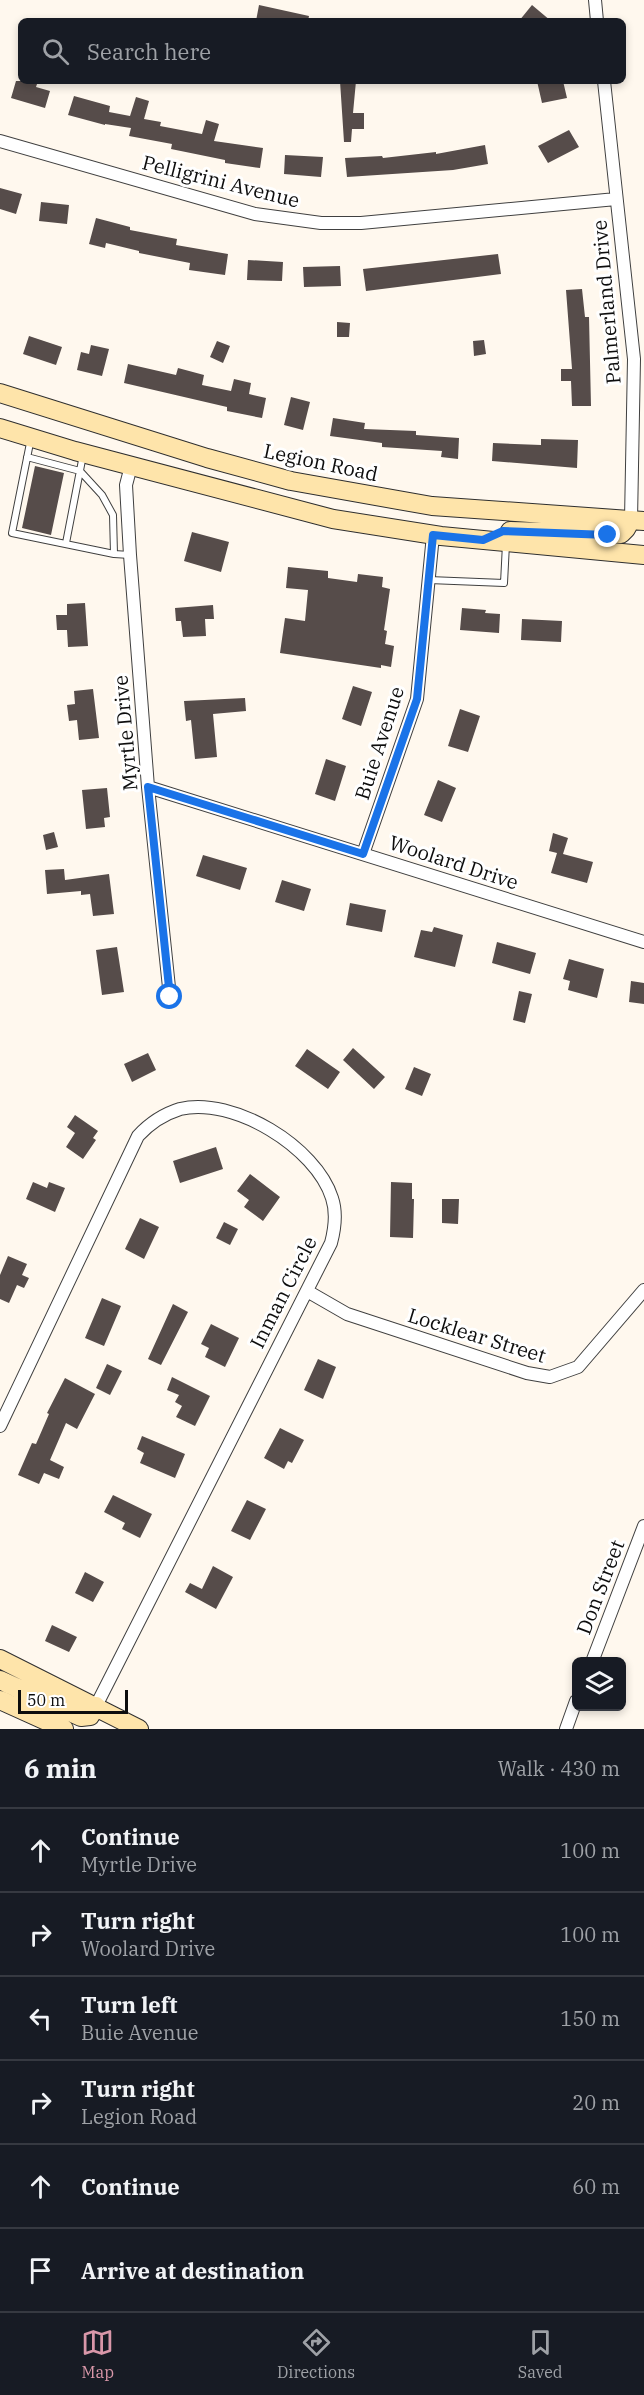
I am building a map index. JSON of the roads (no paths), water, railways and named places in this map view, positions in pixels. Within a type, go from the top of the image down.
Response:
[{"type":"main road","name":"Legion Road","points":[[0,393],[207,458],[291,481],[432,506],[637,520]]},
{"type":"main road","points":[[0,428],[31,438],[82,462],[131,466],[333,519],[433,535],[644,555]]},
{"type":"main road","points":[[483,540],[503,531],[621,534],[637,520]]},
{"type":"main road","points":[[0,1659],[139,1729]]},
{"type":"main road","points":[[0,1680],[81,1717],[90,1716],[96,1706]]},
{"type":"main road","points":[[0,1700],[64,1729]]},
{"type":"street","points":[[595,0],[597,18]]},
{"type":"street","name":"Palmerland Drive","points":[[604,84],[634,359],[637,520]]},
{"type":"street","name":"Pelligrini Avenue","points":[[0,141],[255,214],[311,223],[361,223],[616,199]]},
{"type":"street","name":"Myrtle Drive","points":[[131,466],[126,485],[130,555],[148,787],[170,997]]},
{"type":"street","name":"Buie Avenue","points":[[363,854],[417,699],[433,535]]},
{"type":"street","name":"Woolard Drive","points":[[148,787],[644,942]]},
{"type":"street","name":"Inman Circle","points":[[0,1426],[138,1136],[147,1126],[179,1110],[198,1107],[222,1109],[258,1123],[297,1149],[325,1182],[335,1210],[335,1227],[331,1243],[96,1706]]},
{"type":"street","name":"Locklear Street","points":[[307,1291],[347,1314],[527,1373],[550,1377],[578,1367],[644,1290]]},
{"type":"street","name":"Don Street","points":[[594,1657],[644,1526]]},
{"type":"street","points":[[566,1729],[572,1711]]},
{"type":"lane","points":[[31,438],[12,533],[114,554],[130,555]]},
{"type":"lane","points":[[27,457],[82,462]]},
{"type":"lane","points":[[82,462],[113,515],[114,554]]},
{"type":"lane","points":[[66,543],[82,462]]},
{"type":"lane","points":[[113,515],[128,515]]},
{"type":"lane","points":[[429,580],[504,582],[506,542]]}]
